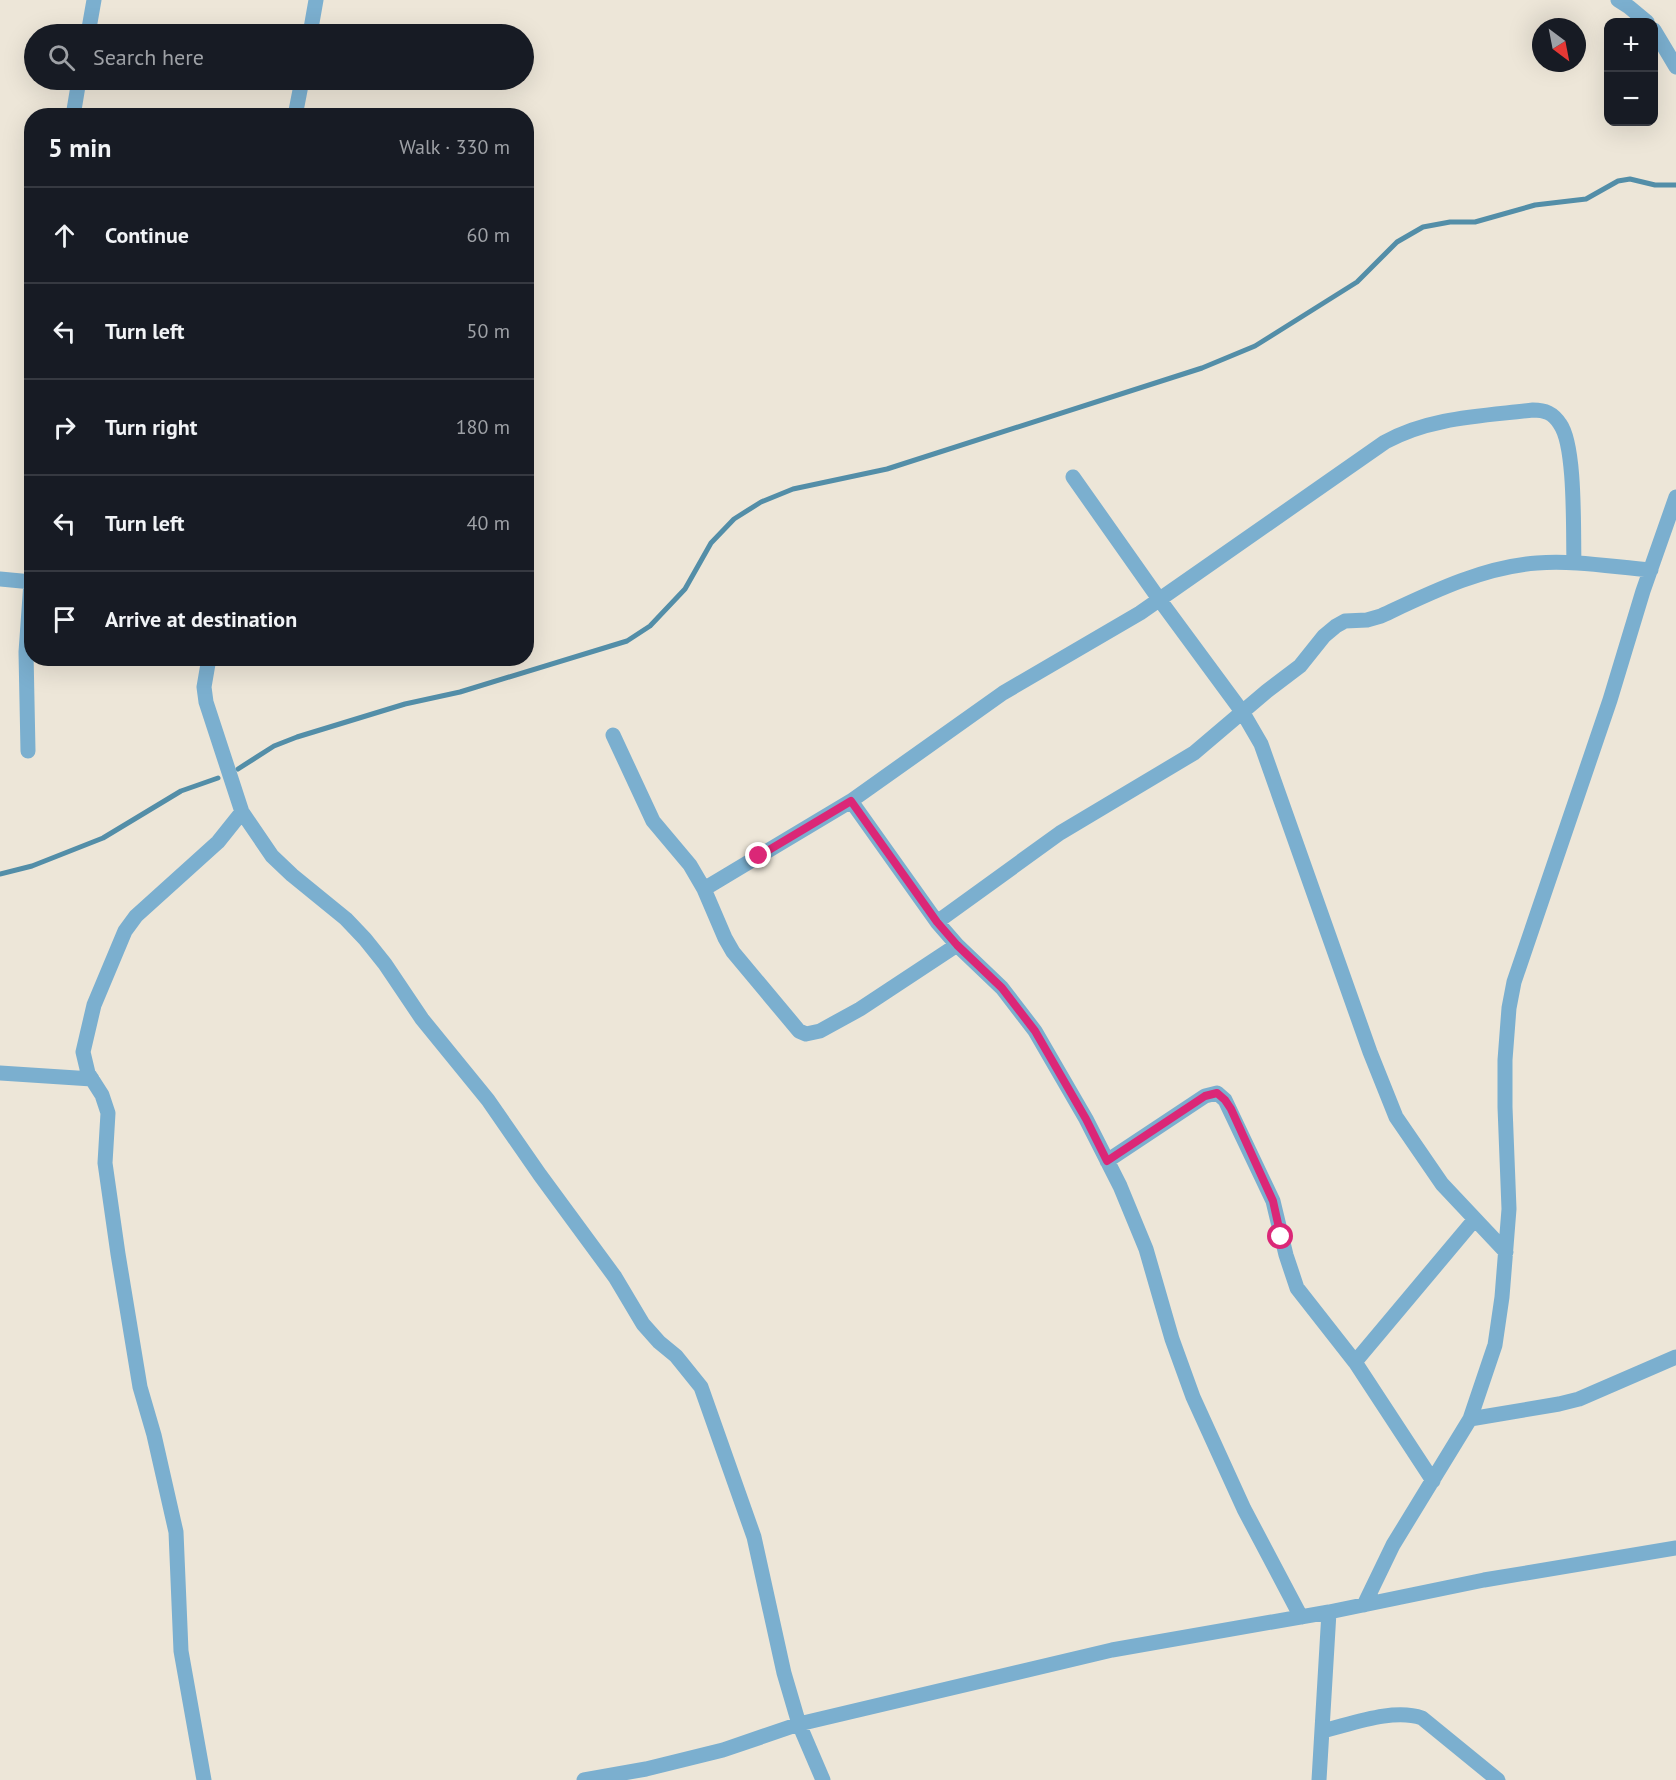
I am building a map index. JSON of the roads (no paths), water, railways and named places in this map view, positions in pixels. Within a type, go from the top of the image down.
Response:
[{"type":"street","points":[[90,24],[94,0]]},
{"type":"street","points":[[312,24],[316,0]]},
{"type":"street","points":[[1618,0],[1642,18]]},
{"type":"street","points":[[1658,38],[1676,67]]},
{"type":"street","points":[[74,108],[77,90]]},
{"type":"street","points":[[296,108],[300,90]]},
{"type":"street","points":[[704,890],[851,801],[1003,693],[1100,637],[1159,599],[1385,442],[1413,428],[1439,422],[1533,410],[1545,410],[1553,415],[1561,424],[1567,438],[1570,459],[1574,563]]},
{"type":"street","points":[[1072,477],[1243,713],[1261,744],[1370,1052],[1396,1117],[1442,1184],[1506,1252]]},
{"type":"street","points":[[1364,1605],[1393,1545],[1470,1419],[1495,1345],[1502,1297],[1509,1209],[1504,1107],[1505,1060],[1508,1017],[1514,982],[1676,497]]},
{"type":"street","points":[[937,922],[1060,833],[1194,753],[1300,666],[1324,636],[1345,621],[1367,620],[1381,616],[1472,576],[1507,567],[1537,563],[1574,563],[1651,570]]},
{"type":"street","points":[[0,579],[24,577]]},
{"type":"street","points":[[26,666],[28,751]]},
{"type":"street","points":[[208,666],[204,687],[206,702],[242,812],[272,856],[346,919],[378,956],[422,1019],[488,1100],[615,1277],[643,1324],[676,1356],[701,1387],[754,1537],[784,1673],[799,1724],[823,1780]]},
{"type":"street","points":[[614,735],[653,821],[690,865],[704,890],[725,938],[740,962],[799,1031],[806,1034],[820,1031],[860,1009],[957,945]]},
{"type":"street","points":[[851,801],[937,922],[957,945],[1002,988],[1035,1031],[1080,1109],[1120,1186],[1146,1249],[1172,1340],[1193,1397],[1244,1509],[1300,1617]]},
{"type":"street","points":[[204,1780],[181,1651],[176,1532],[154,1435],[140,1387],[118,1254],[105,1163],[108,1113],[102,1095],[85,1064],[83,1052],[103,981],[125,932],[136,916],[218,842],[242,812]]},
{"type":"street","points":[[0,1073],[92,1079]]},
{"type":"street","points":[[1107,1161],[1205,1096],[1217,1093],[1225,1100],[1273,1201],[1286,1255],[1298,1288],[1355,1362],[1433,1481]]},
{"type":"street","points":[[1355,1362],[1475,1219]]},
{"type":"street","points":[[1470,1419],[1579,1399],[1676,1357]]},
{"type":"street","points":[[584,1780],[646,1769],[723,1750],[799,1724],[1112,1650],[1329,1612],[1484,1580],[1676,1548]]},
{"type":"street","points":[[1319,1780],[1329,1612]]},
{"type":"street","points":[[1322,1731],[1398,1714],[1412,1715],[1422,1718],[1498,1780]]},
{"type":"waterway","points":[[238,769],[274,746],[297,737],[405,704],[460,692],[627,641],[650,626],[685,589],[711,543],[734,519],[761,502],[793,489],[887,469],[1202,368],[1255,346],[1357,282],[1397,242],[1423,227],[1450,222],[1475,222],[1535,205],[1586,199],[1618,181],[1630,179],[1655,185],[1676,185]]},
{"type":"waterway","points":[[0,874],[32,866],[103,838],[181,791],[218,778]]}]
